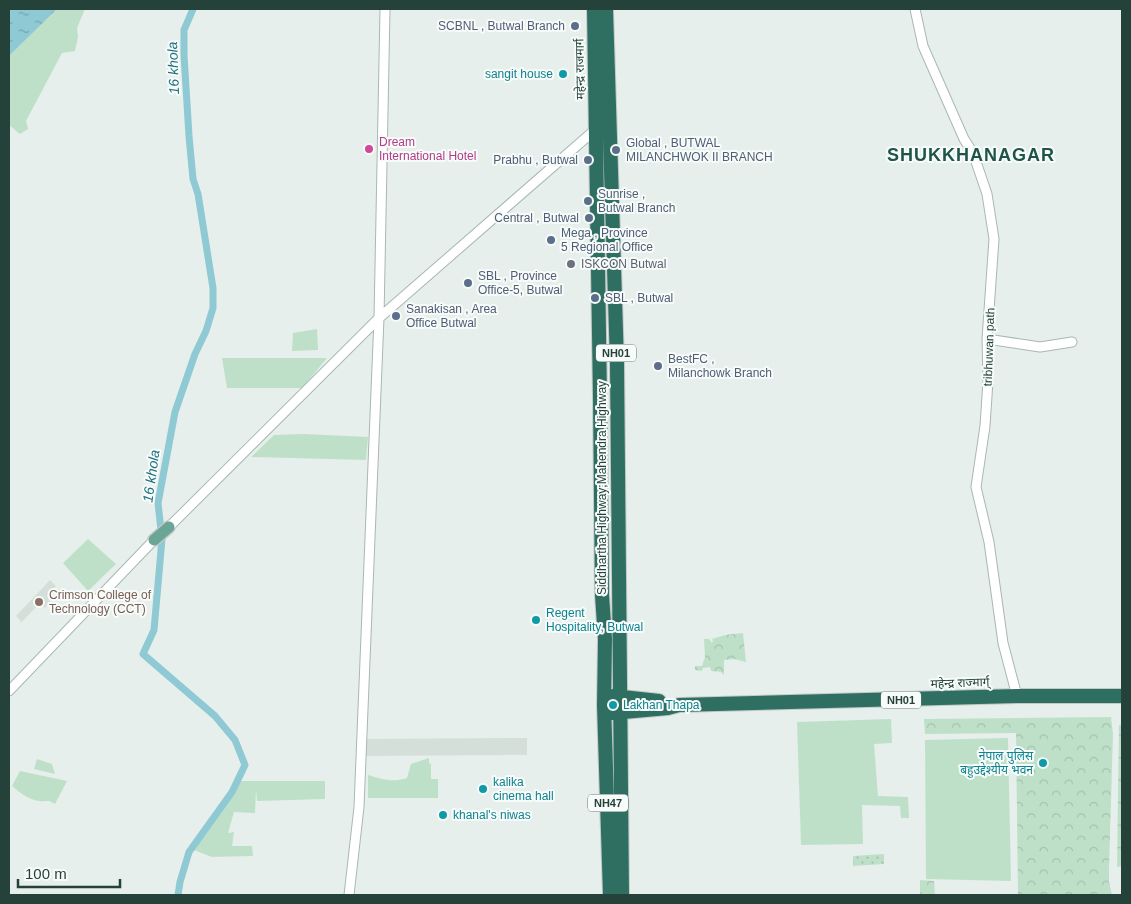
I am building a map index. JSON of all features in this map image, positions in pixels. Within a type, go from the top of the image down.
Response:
[{"type":"highway","name":"महेन्द्र राजमार्ग","points":[[594,9],[602,127]]},
{"type":"highway","name":"Siddhartha Highway;Mahendra Highway","points":[[604,704],[602,127],[606,9]]},
{"type":"highway","name":"Siddhartha Highway;Mahendra Highway","points":[[602,127],[617,363],[620,697]]},
{"type":"highway","name":"महेन्द्र राज्मार्ग्","points":[[679,705],[669,701],[611,696],[604,704],[610,713],[668,708],[679,705],[1017,696],[1122,696]]},
{"type":"highway","name":"NH47","points":[[620,697],[622,895]]},
{"type":"highway","name":"NH47","points":[[604,704],[610,895]]},
{"type":"main road","points":[[154,540],[169,528]]},
{"type":"street","points":[[349,895],[359,812],[379,318],[385,9]]},
{"type":"street","name":"tribhuwan path","points":[[915,9],[923,46],[964,139],[973,153],[987,194],[994,239],[987,339],[988,381],[985,426],[976,487],[989,542],[1003,643],[1017,696]]},
{"type":"street","points":[[169,528],[379,318],[602,127]]},
{"type":"street","points":[[987,339],[1040,347],[1072,342]]},
{"type":"street","points":[[9,691],[154,540]]},
{"type":"shaded area","name":"Crimson College of Technology (CCT)","points":[[50,580],[56,586],[47,596],[50,602],[48,605],[45,608],[40,603],[20,624],[21,621],[16,616]]},
{"type":"shaded area","points":[[527,738],[527,755],[361,756],[362,739]]},
{"type":"green space","points":[[57,9],[85,9],[77,28],[78,37],[75,51],[62,53],[26,121],[28,129],[20,134],[9,125],[9,56]]},
{"type":"green space","points":[[317,329],[318,350],[292,351],[293,333]]},
{"type":"green space","points":[[222,358],[327,358],[302,388],[227,388]]},
{"type":"green space","points":[[304,434],[368,437],[366,460],[251,457],[274,435]]},
{"type":"green space","points":[[88,539],[116,564],[88,591],[63,563]]},
{"type":"green space","points":[[743,633],[746,662],[734,659],[724,660],[724,675],[721,672],[711,671],[710,667],[703,668],[702,671],[695,670],[695,666],[702,666],[705,657],[704,639],[709,639],[712,643],[712,639]]},
{"type":"green space","points":[[1111,717],[1113,734],[1109,882],[1112,895],[1018,895],[1016,733],[925,734],[924,719]]},
{"type":"green space","points":[[891,719],[892,743],[874,744],[878,796],[908,797],[909,818],[901,818],[900,806],[862,805],[863,844],[801,845],[797,722]]},
{"type":"green space","points":[[1119,725],[1122,725],[1122,866],[1117,867]]},
{"type":"green space","points":[[1008,738],[1011,881],[926,879],[925,740]]},
{"type":"green space","points":[[429,758],[431,779],[438,779],[438,798],[368,798],[368,775],[392,780],[407,778],[411,764]]},
{"type":"green space","points":[[37,759],[52,764],[55,774],[34,769]]},
{"type":"green space","points":[[20,771],[67,781],[55,804],[49,801],[32,799],[12,786]]},
{"type":"green space","points":[[241,781],[325,781],[325,799],[257,801],[256,789],[255,813],[234,812],[228,833],[234,832],[232,846],[252,846],[253,856],[212,857],[194,850]]},
{"type":"green space","points":[[884,854],[884,864],[853,866],[853,856]]},
{"type":"green space","points":[[920,880],[934,881],[935,895],[920,895]]},
{"type":"water","points":[[9,9],[57,9],[9,56]]},
{"type":"waterway","name":"16 khola","points":[[178,895],[189,852],[232,792],[245,765],[235,740],[215,716],[143,654],[154,630],[162,539],[158,503],[175,412],[213,308],[213,288],[198,194],[193,179],[189,136],[184,30],[193,9]]},
{"type":"place","name":"SCBNL , Butwal Branch","points":[[575,26]]},
{"type":"place","name":"sangit house","points":[[563,74]]},
{"type":"place","name":"Dream International Hotel","points":[[369,149]]},
{"type":"place","name":"Global , BUTWAL MILANCHWOK II BRANCH","points":[[616,150]]},
{"type":"place","name":"Prabhu , Butwal","points":[[588,160]]},
{"type":"place","name":"Sunrise , Butwal Branch","points":[[588,201]]},
{"type":"place","name":"Central , Butwal","points":[[589,218]]},
{"type":"place","name":"Mega , Province 5 Regional Office","points":[[551,240]]},
{"type":"place","name":"ISKCON Butwal","points":[[571,264]]},
{"type":"place","name":"SBL , Province Office-5, Butwal","points":[[468,283]]},
{"type":"place","name":"SBL , Butwal","points":[[595,298]]},
{"type":"place","name":"Sanakisan , Area Office Butwal","points":[[396,316]]},
{"type":"place","name":"BestFC , Milanchowk Branch","points":[[658,366]]},
{"type":"place","name":"Crimson College of Technology (CCT)","points":[[39,602]]},
{"type":"place","name":"Regent Hospitality, Butwal","points":[[536,620]]},
{"type":"place","name":"Lakhan Thapa","points":[[613,705]]},
{"type":"place","name":"नेपाल पुलिस बहुउद्देश्यीय भवन","points":[[1043,763]]},
{"type":"place","name":"kalika cinema hall","points":[[483,789]]},
{"type":"place","name":"khanal's niwas","points":[[443,815]]},
{"type":"district","name":"SHUKKHANAGAR","points":[[971,155]]}]
